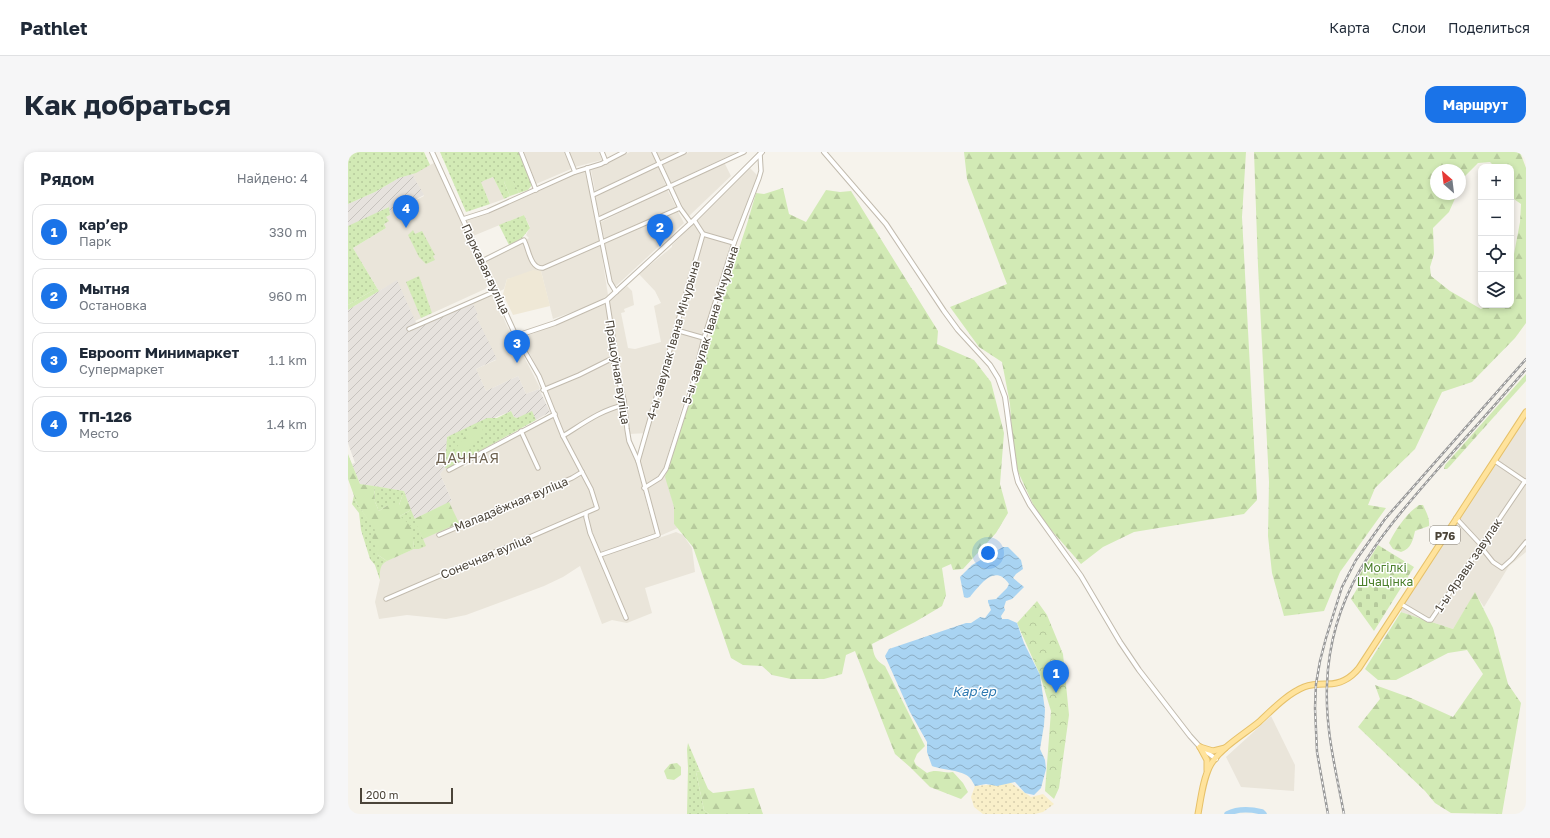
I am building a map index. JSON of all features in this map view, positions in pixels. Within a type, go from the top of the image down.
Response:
[{"type":"main road","name":"Р76","points":[[1199,812],[1205,778],[1214,761],[1229,745],[1294,692],[1312,684],[1340,682],[1354,674],[1366,659],[1526,412]]},
{"type":"main road","points":[[1201,749],[1213,751],[1229,745]]},
{"type":"main road","points":[[1201,749],[1208,763],[1205,778]]},
{"type":"street","name":"Паркавая вуліца","points":[[432,152],[516,336],[539,376],[564,436],[596,504],[597,508],[586,514]]},
{"type":"street","points":[[521,152],[536,190]]},
{"type":"street","points":[[567,152],[575,172]]},
{"type":"street","points":[[602,152],[606,162]]},
{"type":"street","points":[[463,219],[488,211],[575,172],[606,162],[624,152]]},
{"type":"street","points":[[654,152],[680,208],[692,222],[703,234],[734,243]]},
{"type":"street","points":[[593,195],[684,152]]},
{"type":"street","points":[[599,219],[744,152]]},
{"type":"street","points":[[824,152],[886,224],[958,330],[990,365],[998,378],[1005,397],[1015,470],[1018,482],[1025,496],[1081,576],[1126,652],[1180,725],[1201,749],[1214,761]]},
{"type":"street","points":[[516,336],[555,323],[607,300],[692,222],[761,153]]},
{"type":"street","name":"5-ы завулак Івана Мічурына","points":[[644,488],[660,478],[666,469],[692,387],[704,338],[734,243],[759,178],[761,171],[761,153]]},
{"type":"street","points":[[588,168],[610,282],[616,292]]},
{"type":"street","points":[[482,260],[524,240],[534,265],[540,268],[680,208]]},
{"type":"street","name":"4-ы завулак Івана Мічурына","points":[[638,461],[703,234]]},
{"type":"street","points":[[409,329],[496,291]]},
{"type":"street","name":"Працоўная вуліца","points":[[600,555],[658,535],[644,488],[638,461],[626,429],[624,405],[613,358],[615,352],[607,300]]},
{"type":"street","points":[[676,330],[704,338]]},
{"type":"street","points":[[544,390],[613,358]]},
{"type":"street","points":[[564,436],[601,412],[609,408],[624,405]]},
{"type":"street","points":[[449,470],[555,414]]},
{"type":"street","points":[[521,431],[538,468]]},
{"type":"street","points":[[634,453],[640,454]]},
{"type":"street","points":[[1495,461],[1525,482]]},
{"type":"street","name":"Маладзёжная вуліца","points":[[439,536],[572,478],[582,472]]},
{"type":"street","name":"1-ы Яравы завулак","points":[[1401,604],[1428,620],[1431,620],[1525,482]]},
{"type":"street","points":[[586,514],[590,533],[626,618]]},
{"type":"street","name":"Сонечная вуліца","points":[[386,599],[586,514]]},
{"type":"street","points":[[1456,518],[1482,547],[1493,562],[1502,568],[1512,559],[1526,542]]},
{"type":"shaded area","points":[[524,152],[564,152],[571,169],[536,184]]},
{"type":"shaded area","points":[[569,152],[599,152],[602,160],[575,167]]},
{"type":"shaded area","points":[[630,152],[651,152],[657,163],[595,191],[591,170]]},
{"type":"shaded area","points":[[656,152],[679,152],[660,161]]},
{"type":"shaded area","points":[[689,152],[737,152],[671,183],[663,165]]},
{"type":"shaded area","points":[[724,162],[731,176],[688,217],[672,186]]},
{"type":"shaded area","points":[[434,163],[489,284],[485,289],[415,321],[397,281],[379,291],[353,248],[386,228],[384,224],[386,217],[390,215],[390,213],[424,196],[412,174]]},
{"type":"shaded area","points":[[658,166],[666,186],[600,217],[595,196]]},
{"type":"shaded area","points":[[750,168],[759,177],[707,323],[664,468],[674,507],[674,524],[678,528],[660,535],[639,461],[648,433],[629,434],[615,361],[616,343],[608,303],[627,286],[632,291],[634,305],[624,309],[625,312],[621,313],[628,348],[635,349],[661,342],[654,306],[661,303],[655,291],[639,274],[672,247],[672,245]]},
{"type":"shaded area","points":[[584,171],[596,217],[608,295],[597,303],[553,319],[541,271],[507,279],[504,289],[500,291],[486,262],[529,238],[526,235],[530,227],[524,215],[473,236],[465,220],[487,213],[537,192],[557,181]]},
{"type":"shaded area","points":[[412,174],[424,195],[390,213],[389,207],[348,227],[348,204],[375,192],[399,178]]},
{"type":"shaded area","points":[[493,177],[504,199],[490,204],[481,182]]},
{"type":"shaded area","points":[[667,189],[676,207],[605,240],[601,222]]},
{"type":"shaded area","points":[[677,210],[684,223],[616,286],[612,283],[604,244]]},
{"type":"shaded area","points":[[533,270],[541,271],[550,306],[513,315],[503,294],[507,279]]},
{"type":"shaded area","points":[[397,280],[418,327],[473,303],[478,315],[476,316],[497,359],[476,369],[486,391],[518,376],[526,394],[539,389],[550,412],[536,420],[532,412],[517,418],[514,417],[511,411],[447,437],[445,468],[440,474],[452,501],[414,519],[404,491],[360,484],[352,464],[355,463],[348,443],[348,310]]},
{"type":"shaded area","points":[[493,294],[507,326],[531,370],[540,388],[539,389],[526,394],[518,376],[486,391],[476,369],[496,360],[476,316],[473,303]]},
{"type":"shaded area","points":[[606,304],[611,332],[612,356],[623,400],[622,403],[626,432],[636,462],[649,512],[659,538],[676,532],[683,535],[692,548],[695,572],[645,588],[652,613],[627,623],[612,620],[602,624],[580,566],[563,577],[544,586],[466,615],[446,619],[407,615],[379,619],[375,602],[380,580],[380,566],[384,562],[414,549],[420,549],[414,519],[452,501],[440,474],[445,468],[449,468],[461,462],[464,467],[481,458],[480,456],[557,415],[546,391],[545,384],[522,338]]},
{"type":"shaded area","points":[[1526,412],[1526,552],[1509,566],[1484,607],[1475,593],[1453,629],[1401,612],[1401,604]]},
{"type":"shaded area","points":[[1271,716],[1295,765],[1294,791],[1241,787],[1226,757]]},
{"type":"green space","points":[[348,152],[424,152],[430,165],[416,173],[399,178],[375,192],[348,204]]},
{"type":"green space","points":[[440,152],[519,152],[532,185],[528,190],[519,193],[512,180],[504,182],[510,196],[504,199],[493,177],[481,182],[490,204],[466,212]]},
{"type":"green space","points":[[964,152],[1246,152],[1242,217],[1257,500],[1244,514],[1134,532],[1103,547],[1081,564],[1038,515],[1014,463],[1010,404],[1002,362],[979,347],[950,307],[1007,284],[967,179]]},
{"type":"green space","points":[[1254,152],[1520,152],[1526,168],[1526,323],[1515,338],[1472,382],[1442,392],[1415,449],[1375,488],[1368,505],[1386,508],[1340,572],[1324,611],[1284,616],[1272,573],[1268,536],[1269,482]],"holes":[[[1490,162],[1492,164],[1514,164],[1514,199],[1521,204],[1520,222],[1514,254],[1514,308],[1478,308],[1450,291],[1431,276],[1430,267],[1434,254],[1433,228],[1449,212],[1454,200],[1430,200],[1430,164],[1466,164],[1466,175],[1478,163]]]},
{"type":"green space","points":[[512,179],[519,193],[510,196],[504,182]]},
{"type":"green space","points":[[783,188],[789,214],[806,222],[826,190],[840,192],[851,191],[938,331],[937,344],[974,360],[991,382],[1004,433],[1000,484],[1008,513],[996,533],[963,569],[953,570],[951,564],[942,568],[946,595],[942,606],[872,644],[873,652],[879,662],[885,666],[925,746],[917,754],[914,761],[916,765],[927,773],[934,771],[953,772],[963,783],[968,792],[961,799],[930,787],[895,754],[855,651],[846,655],[842,674],[824,679],[791,679],[772,675],[762,666],[743,665],[731,658],[693,547],[674,524],[674,507],[665,477],[756,193],[764,194]]},
{"type":"green space","points":[[389,207],[390,215],[386,217],[389,221],[384,224],[386,228],[353,248],[377,288],[348,305],[348,226]]},
{"type":"green space","points":[[524,215],[530,228],[522,238],[509,245],[499,225]]},
{"type":"green space","points":[[413,230],[415,234],[422,231],[435,255],[433,256],[435,260],[426,264],[419,257],[408,235]]},
{"type":"green space","points":[[419,276],[432,313],[421,318],[406,282]]},
{"type":"green space","points":[[377,288],[379,291],[348,310],[348,305]]},
{"type":"green space","points":[[1526,374],[1526,381],[1450,466],[1447,469],[1444,469],[1445,465]]},
{"type":"green space","points":[[511,411],[514,417],[517,418],[532,411],[536,420],[449,468],[445,468],[447,437],[487,418],[497,418]]},
{"type":"green space","points":[[480,424],[482,425],[483,431],[453,462],[451,460],[452,456],[458,445],[472,429]]},
{"type":"green space","points":[[348,454],[360,484],[374,486],[375,502],[379,511],[388,505],[399,505],[404,491],[411,510],[400,516],[412,527],[414,549],[387,561],[378,555],[372,537],[375,530],[357,504],[348,479]]},
{"type":"green space","points":[[374,486],[404,491],[399,505],[388,505],[379,511],[375,502]]},
{"type":"green space","points":[[354,495],[357,504],[376,530],[378,555],[387,561],[381,567],[380,580],[375,565],[370,559],[361,530],[359,513],[352,504]]},
{"type":"green space","points":[[449,502],[459,523],[423,539],[414,519]]},
{"type":"green space","points":[[1419,505],[1423,505],[1428,518],[1429,526],[1415,531],[1411,544],[1404,551],[1401,552],[1393,549],[1389,543],[1395,532],[1406,517]]},
{"type":"green space","points":[[411,510],[426,546],[419,549],[414,549],[413,540],[400,516]]},
{"type":"green space","name":"Могілкі Шчацінка","points":[[1378,545],[1414,567],[1374,631],[1351,599],[1361,582],[1357,579]]},
{"type":"green space","points":[[1475,592],[1493,628],[1508,684],[1521,703],[1502,814],[1451,813],[1435,803],[1425,791],[1358,727],[1380,699],[1375,685],[1411,698],[1453,717],[1483,674],[1467,650],[1448,653],[1396,680],[1378,680],[1365,669],[1401,612],[1453,629]]},
{"type":"green space","points":[[1037,601],[1047,615],[1063,654],[1069,715],[1059,788],[1054,799],[1045,791],[1051,711],[1040,675],[1017,623]]},
{"type":"green space","points":[[688,743],[700,771],[696,772],[704,810],[709,814],[687,814]]},
{"type":"green space","points":[[677,763],[681,767],[681,775],[674,780],[667,779],[664,771],[670,764]]},
{"type":"green space","points":[[700,771],[708,789],[713,793],[754,788],[763,814],[709,814],[704,810],[696,772]]},
{"type":"sand","points":[[1011,783],[1031,797],[1043,794],[1054,804],[1043,812],[1035,814],[983,814],[974,807],[971,797],[975,786]]},
{"type":"water","name":"Карʼер","points":[[1003,547],[1008,547],[1021,560],[1023,569],[1013,578],[1024,587],[1012,599],[1006,601],[1004,607],[1005,610],[1001,616],[1002,619],[1008,619],[1017,623],[1024,643],[1040,675],[1045,710],[1040,749],[1045,760],[1046,769],[1041,788],[1034,795],[1025,793],[1015,782],[997,786],[986,784],[975,786],[970,778],[963,773],[932,766],[927,752],[927,742],[910,712],[885,656],[889,649],[966,623],[971,623],[980,617],[985,618],[991,610],[988,600],[996,599],[1009,584],[1004,578],[998,575],[993,576],[983,582],[970,597],[967,598],[964,597],[960,577],[972,565]]},
{"type":"waterway","points":[[1227,814],[1244,810],[1258,811],[1264,814]]},
{"type":"railway","points":[[1328,814],[1317,752],[1315,708],[1316,684],[1326,638],[1342,587],[1356,560],[1385,519],[1526,359]]},
{"type":"railway","points":[[1344,814],[1329,734],[1327,685],[1330,651],[1337,621],[1348,593],[1378,542],[1397,518],[1526,369]]},
{"type":"place","name":"ТП-126","points":[[406,228]]},
{"type":"place","name":"Мытня","points":[[660,247]]},
{"type":"place","name":"Евроопт Минимаркет","points":[[517,363]]},
{"type":"place","name":"карʼер","points":[[1056,693]]},
{"type":"district","name":"ДАЧНАЯ","points":[[468,457]]}]
